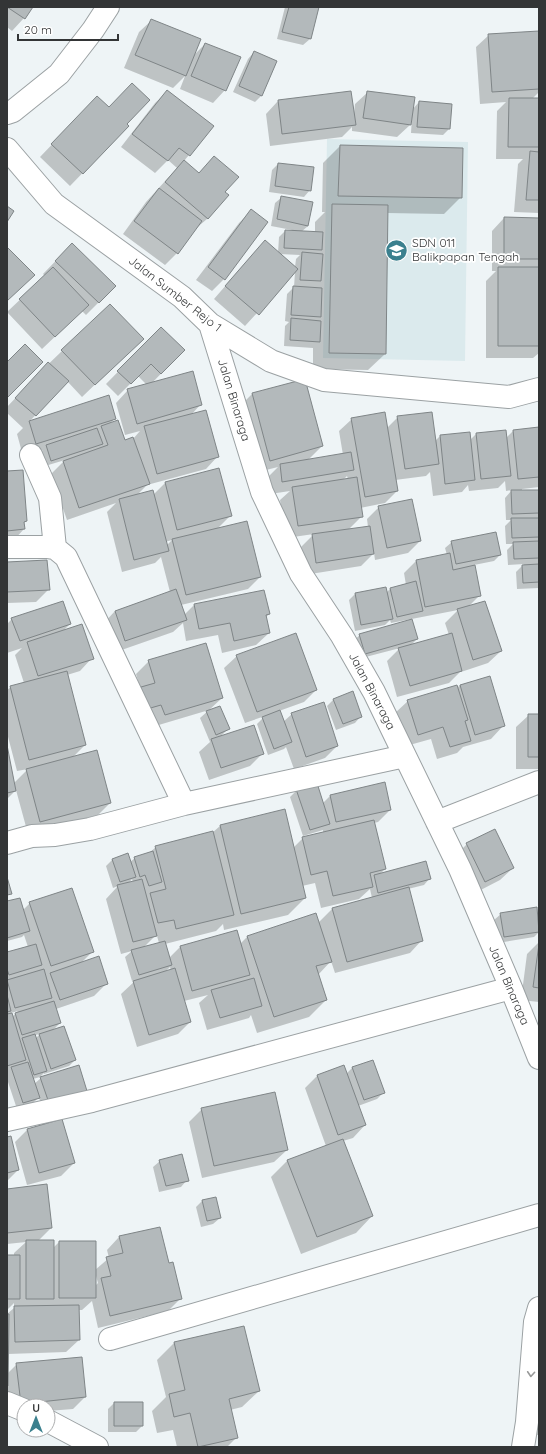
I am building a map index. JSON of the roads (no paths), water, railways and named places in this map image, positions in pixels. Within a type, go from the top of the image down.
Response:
[{"type":"street","points":[[7,113],[13,111],[59,74],[93,30],[108,7]]},
{"type":"street","name":"Jalan Sumber Rejo 1","points":[[7,149],[54,204],[182,297],[210,324],[271,361],[324,380],[509,397],[539,388]]},
{"type":"street","name":"Jalan Binaraga","points":[[210,324],[262,492],[301,574],[342,636],[367,680],[405,756],[460,869],[539,1058]]},
{"type":"street","points":[[31,455],[50,498],[55,548]]},
{"type":"street","points":[[7,547],[55,548],[66,557],[184,804]]},
{"type":"street","points":[[7,843],[32,836],[55,835],[90,828],[184,804],[405,756]]},
{"type":"street","points":[[437,822],[539,782]]},
{"type":"street","points":[[7,1120],[92,1101],[511,988]]},
{"type":"street","points":[[110,1339],[539,1215]]},
{"type":"street","points":[[523,1447],[527,1422],[535,1322],[539,1308]]},
{"type":"street","points":[[56,1425],[97,1447]]},
{"type":"place","name":"SDN 011 Balikpapan Tengah","points":[[396,250]]}]
